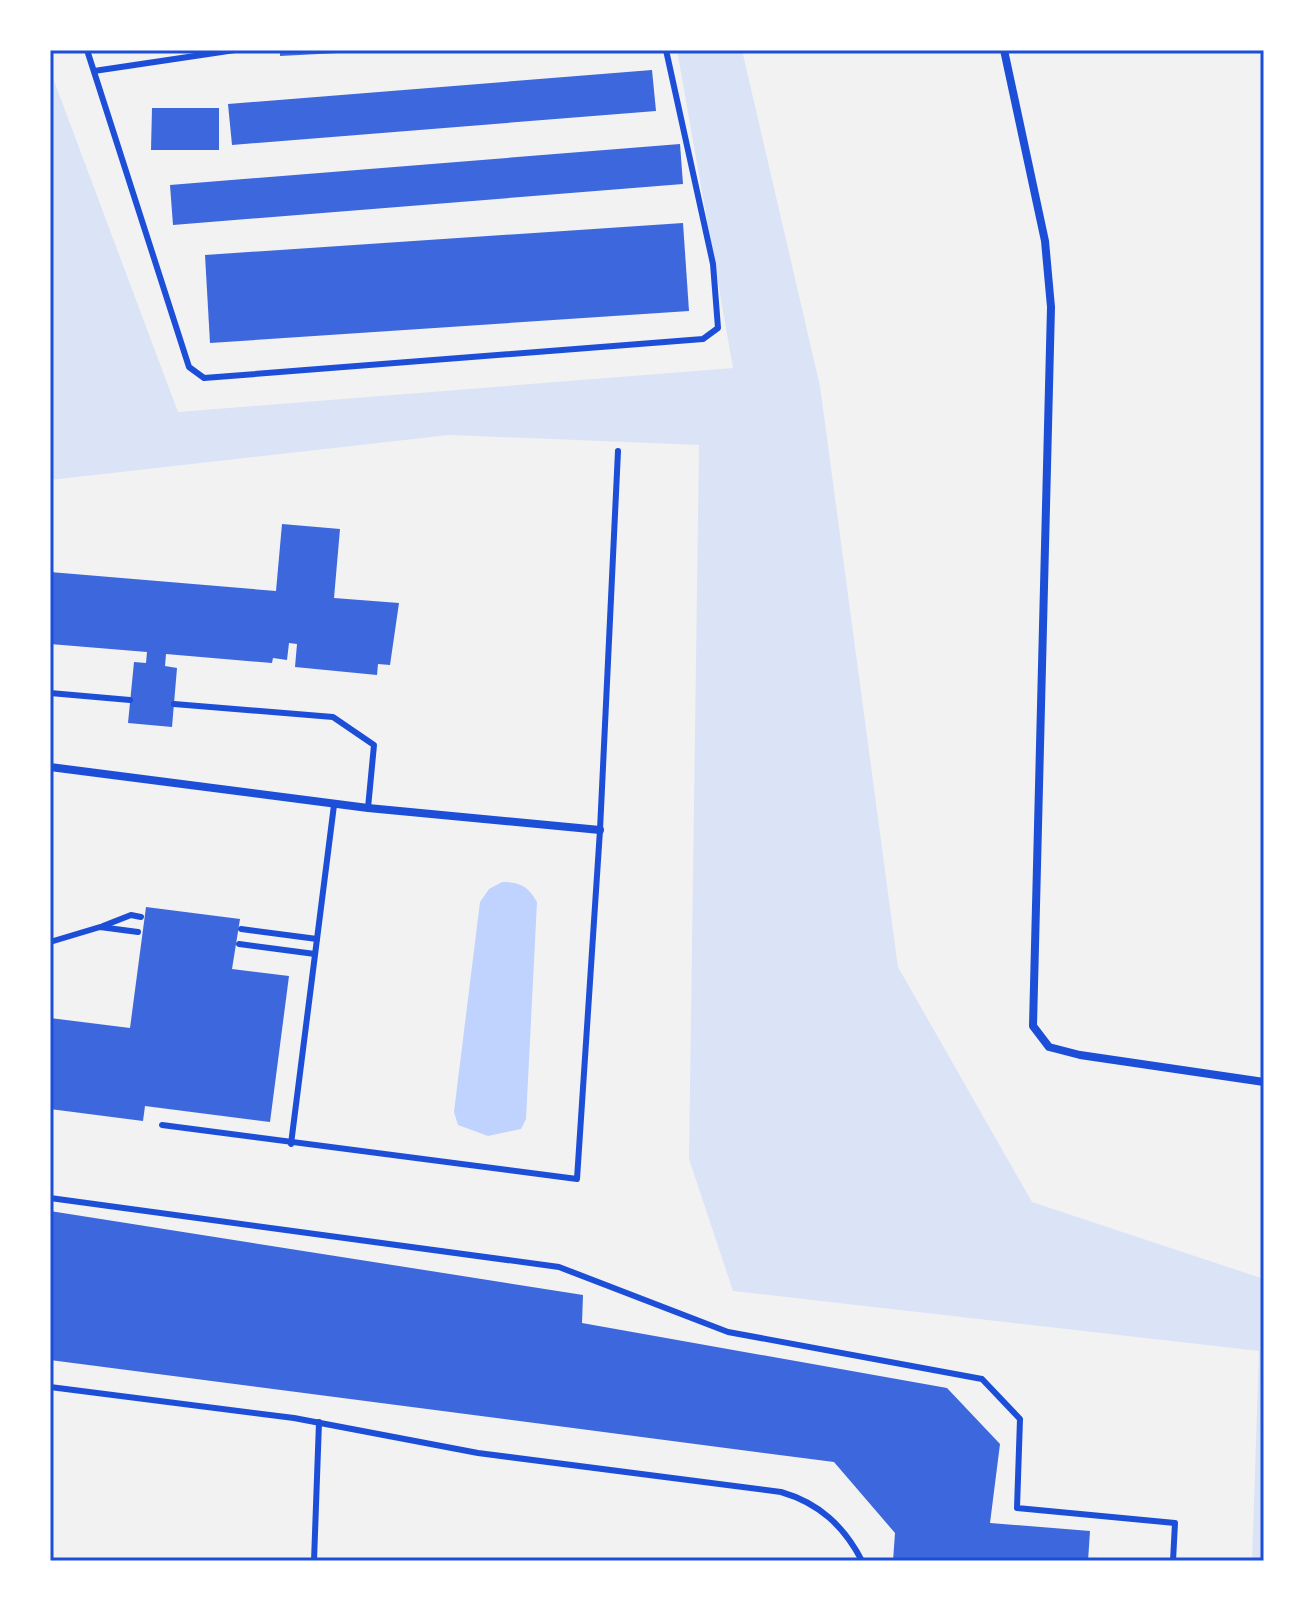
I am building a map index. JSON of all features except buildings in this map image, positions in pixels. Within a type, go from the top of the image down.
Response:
[{"type":"street","points":[[1004,50],[1045,241],[1051,307],[1033,1026],[1049,1047],[1080,1055],[1264,1082]]},
{"type":"street","points":[[50,767],[334,805],[600,830]]},
{"type":"lane","points":[[87,50],[189,367],[204,378],[703,339],[718,328],[713,264],[666,50]]},
{"type":"lane","points":[[94,71],[235,50]]},
{"type":"lane","points":[[162,1125],[577,1179],[600,830],[618,451]]},
{"type":"lane","points":[[50,693],[130,700]]},
{"type":"lane","points":[[174,704],[333,717],[374,745],[368,808]]},
{"type":"lane","points":[[291,1144],[334,805]]},
{"type":"lane","points":[[50,942],[131,915],[141,917]]},
{"type":"lane","points":[[100,927],[138,932]]},
{"type":"lane","points":[[241,929],[317,939]]},
{"type":"lane","points":[[239,944],[315,954]]},
{"type":"lane","points":[[50,1198],[559,1267],[728,1332],[982,1379],[1020,1419],[1017,1508],[1175,1523],[1173,1561]]},
{"type":"lane","points":[[50,1387],[319,1422],[478,1453],[781,1492],[805,1501],[842,1527],[862,1561]]},
{"type":"lane","points":[[314,1561],[319,1422]]},
{"type":"shaded area","points":[[677,50],[742,50],[820,386],[898,967],[1032,1202],[1264,1279],[1264,1561],[1252,1561],[1259,1351],[733,1291],[689,1159],[699,445],[449,435],[50,480],[50,70],[178,412],[733,368]]},
{"type":"water","points":[[502,882],[523,886],[537,902],[526,1119],[521,1129],[488,1136],[458,1125],[454,1112],[480,902],[489,889]]}]
